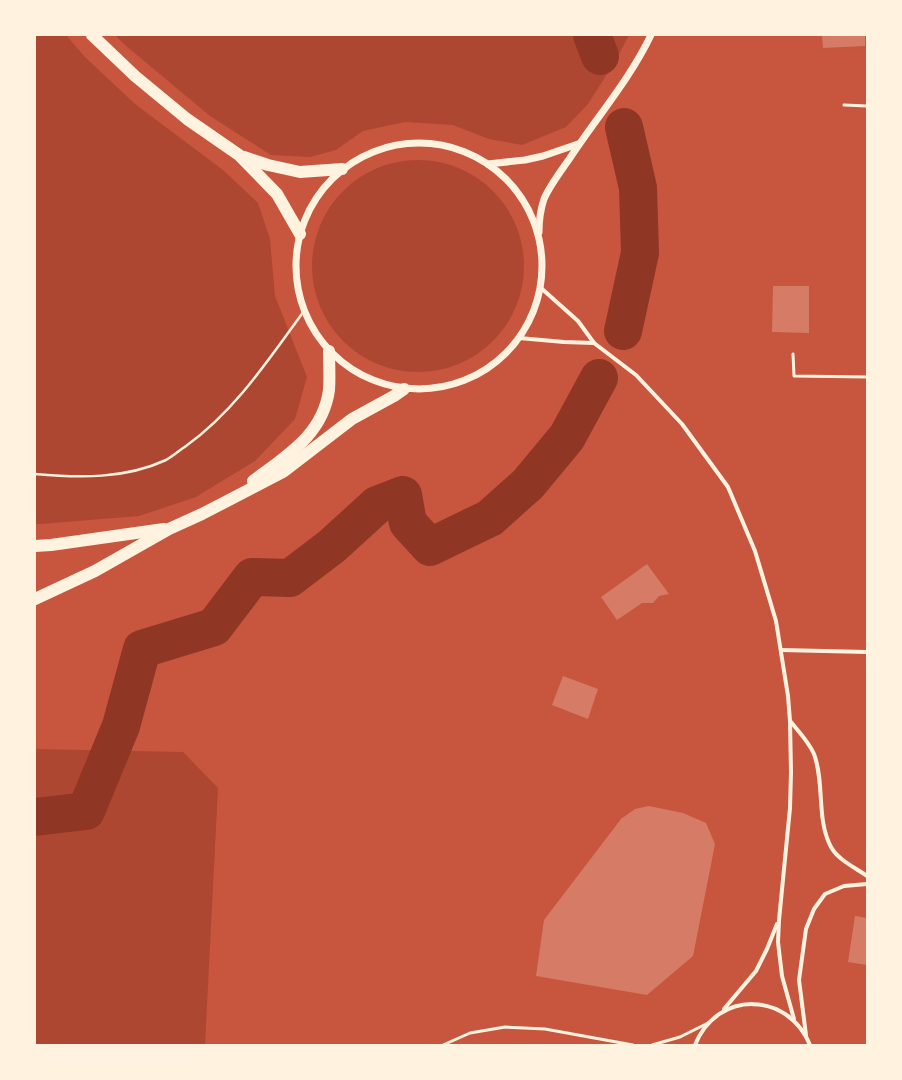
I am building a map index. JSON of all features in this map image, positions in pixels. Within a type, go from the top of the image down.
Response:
[{"type":"highway","points":[[92,35],[135,76],[187,119],[239,155],[278,194],[300,234]]},
{"type":"highway","points":[[239,155],[268,165],[300,172],[342,169]]},
{"type":"highway","points":[[230,499],[294,450],[317,426],[329,390],[329,350]]},
{"type":"highway","points":[[35,599],[95,572],[169,529],[202,514],[284,472],[352,419],[404,389]]},
{"type":"highway","points":[[35,546],[169,529]]},
{"type":"street","points":[[539,238],[529,209],[511,184],[488,164],[466,151],[440,144],[414,142],[388,146],[364,155],[342,169],[323,187],[309,209],[300,234],[296,260],[297,286],[304,311],[314,332],[329,350],[351,369],[376,382],[404,389],[437,389],[469,380],[497,362],[519,338],[533,314],[541,288],[542,263],[539,238],[540,216],[545,198],[579,144],[626,78],[651,35]]},
{"type":"street","points":[[488,164],[525,160],[543,156],[579,144]]},
{"type":"street","points":[[541,288],[578,321],[594,342],[636,375],[682,424],[728,487],[755,550],[776,621],[790,721],[792,772],[779,920],[779,957],[787,996],[794,1020]]},
{"type":"street","points":[[519,338],[564,342],[594,342]]},
{"type":"street","points":[[781,650],[867,652]]},
{"type":"street","points":[[790,721],[807,741],[814,754],[825,831],[832,848],[842,859],[867,876]]},
{"type":"street","points":[[810,1045],[806,1034],[798,980],[806,929],[814,909],[825,894],[844,886],[867,884]]},
{"type":"street","points":[[695,1045],[699,1034],[708,1023],[722,1012],[756,971],[779,920]]},
{"type":"street","points":[[722,1012],[742,1004],[759,1004],[778,1009],[794,1020],[806,1034]]},
{"type":"lane","points":[[844,106],[867,106]]},
{"type":"lane","points":[[793,354],[794,376],[867,377]]},
{"type":"lane","points":[[652,1045],[680,1037],[708,1023]]},
{"type":"lane","points":[[443,1045],[470,1033],[505,1027],[545,1029],[633,1045]]},
{"type":"path","points":[[35,474],[68,477],[101,477],[136,471],[168,459],[200,436],[232,406],[304,311]]},
{"type":"shaded area","points":[[35,35],[66,35],[85,57],[135,104],[223,170],[258,203],[270,239],[275,296],[307,377],[295,419],[255,461],[196,497],[139,516],[35,524]]},
{"type":"shaded area","points":[[115,35],[629,35],[617,58],[588,104],[566,127],[522,145],[489,139],[453,125],[405,122],[363,131],[336,150],[310,157],[271,155],[210,116]]},
{"type":"shaded area","points":[[418,160],[439,162],[458,168],[477,178],[493,191],[506,207],[516,226],[522,245],[524,266],[522,287],[516,306],[506,325],[493,341],[477,354],[458,364],[439,370],[418,372],[397,370],[378,364],[359,354],[343,341],[330,325],[320,306],[314,287],[312,266],[314,245],[320,226],[330,207],[343,191],[359,178],[378,168],[397,162]]},
{"type":"shaded area","points":[[35,749],[183,752],[218,788],[205,1045],[35,1045]]},
{"type":"building","points":[[822,35],[865,35],[865,46],[823,48]]},
{"type":"building","points":[[773,286],[809,286],[809,333],[772,332]]},
{"type":"building","points":[[647,564],[669,594],[659,596],[653,603],[642,603],[617,620],[601,597]]},
{"type":"building","points":[[563,676],[598,689],[588,719],[552,705]]},
{"type":"building","points":[[649,806],[683,813],[706,823],[715,844],[693,956],[647,995],[536,976],[544,920],[621,819],[635,809]]},
{"type":"building","points":[[855,916],[867,918],[867,965],[848,962]]},
{"type":"waterway","points":[[592,35],[600,56]]},
{"type":"waterway","points":[[623,331],[640,253],[638,188],[624,127]]},
{"type":"waterway","points":[[35,817],[86,811],[121,726],[142,649],[214,627],[252,577],[290,578],[332,546],[377,505],[403,495],[408,523],[430,547],[490,518],[528,484],[567,437],[599,378]]}]
